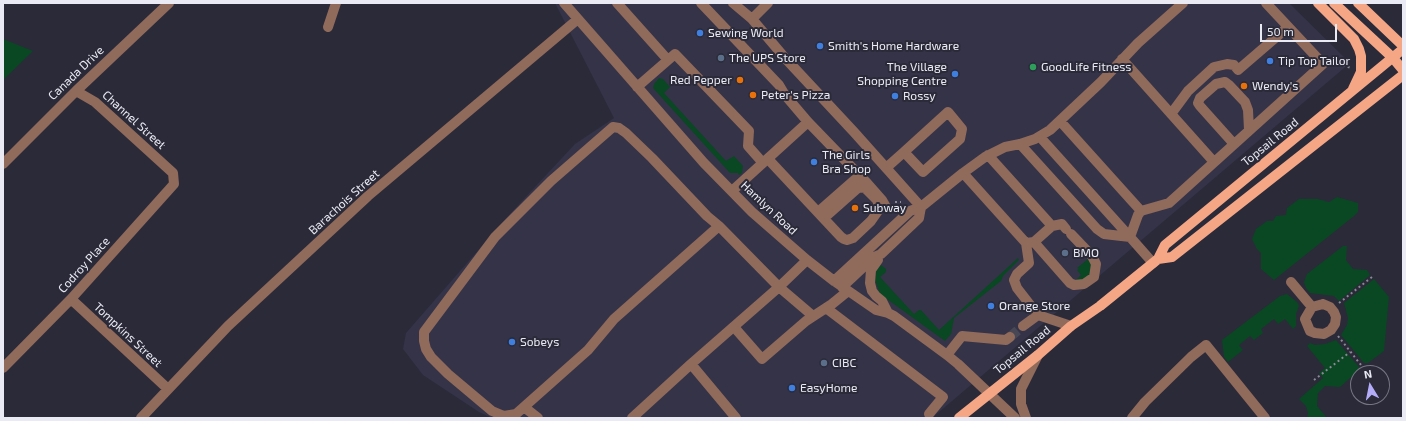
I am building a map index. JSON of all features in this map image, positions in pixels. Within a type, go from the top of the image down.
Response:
[{"type":"main road","points":[[1318,3],[1354,39],[1359,49],[1361,56],[1361,72],[1353,90]]},
{"type":"main road","points":[[1334,3],[1393,58],[1403,70]]},
{"type":"main road","points":[[1358,3],[1403,46]]},
{"type":"main road","name":"Topsail Road","points":[[959,418],[1038,355],[1071,326],[1100,306],[1156,261],[1164,245],[1294,140],[1403,49]]},
{"type":"main road","name":"Topsail Road","points":[[1156,261],[1172,257],[1403,75]]},
{"type":"street","name":"Canada Drive","points":[[3,164],[76,91],[169,3]]},
{"type":"street","points":[[328,26],[336,3]]},
{"type":"street","name":"Hamlyn Road","points":[[564,3],[704,163],[752,212],[807,260],[841,286],[876,310],[888,313],[958,364],[1015,418]]},
{"type":"street","points":[[617,3],[668,60]]},
{"type":"street","points":[[701,3],[779,85],[785,95],[808,122],[882,200],[886,207]]},
{"type":"street","points":[[733,3],[752,19],[785,58],[921,207]]},
{"type":"street","points":[[752,19],[768,3]]},
{"type":"street","points":[[734,328],[762,359],[813,316],[826,308],[841,286],[910,211],[921,207],[988,155],[1005,147],[1020,144],[1040,137],[1060,121],[1101,82],[1122,59],[1183,3]]},
{"type":"street","points":[[1130,237],[1138,214],[1141,211],[1169,203],[1323,64],[1266,3]]},
{"type":"street","name":"Barachois Street","points":[[141,418],[228,326],[368,196],[578,20]]},
{"type":"street","points":[[1171,114],[1188,91],[1214,67],[1227,64],[1234,65],[1238,70],[1288,27]]},
{"type":"street","points":[[637,86],[675,54],[749,131],[748,146],[766,161],[821,215],[841,237],[847,240],[850,240],[871,221],[878,211],[878,203],[877,200],[865,188],[859,187],[821,215]]},
{"type":"street","points":[[1122,59],[1214,162]]},
{"type":"street","points":[[1234,144],[1200,106],[1198,103],[1200,98],[1216,84],[1225,82],[1245,102],[1248,110],[1249,130]]},
{"type":"street","name":"Channel Street","points":[[76,91],[94,102],[172,173]]},
{"type":"street","points":[[886,168],[948,112],[962,129],[960,139],[923,172],[904,152]]},
{"type":"street","points":[[1060,121],[1141,211]]},
{"type":"street","points":[[732,191],[808,122]]},
{"type":"street","points":[[719,226],[614,319],[588,350],[516,414],[511,416],[497,414],[492,411],[448,374],[430,357],[426,349],[424,332],[495,237],[552,181],[613,127],[619,128],[652,158],[706,216],[719,226],[779,287],[813,316]]},
{"type":"street","points":[[1040,137],[1130,237],[1156,261]]},
{"type":"street","points":[[1020,144],[1097,229],[1104,234],[1130,237]]},
{"type":"street","points":[[988,155],[1052,226]]},
{"type":"street","name":"Codroy Place","points":[[3,368],[71,299],[174,184],[172,173]]},
{"type":"street","points":[[963,173],[1030,242],[1070,283],[1074,285],[1084,284],[1094,276],[1096,264],[1092,256],[1062,224],[1052,226],[1030,242]]},
{"type":"street","points":[[821,215],[859,176]]},
{"type":"street","points":[[841,286],[874,258],[881,254],[919,218],[921,207]]},
{"type":"street","points":[[1030,242],[1029,263],[1017,274],[1014,280],[1017,288],[1038,316],[1071,326]]},
{"type":"street","points":[[881,254],[871,270],[870,283],[872,291],[882,301],[888,313]]},
{"type":"street","points":[[632,418],[691,364],[734,328],[807,260]]},
{"type":"street","points":[[1291,282],[1312,307]]},
{"type":"street","name":"Tompkins Street","points":[[71,299],[168,389]]},
{"type":"street","points":[[1323,304],[1330,307],[1336,317],[1335,324],[1324,334],[1310,331],[1305,319],[1312,307],[1323,304]]},
{"type":"street","points":[[826,308],[943,397],[929,414]]},
{"type":"street","points":[[1024,326],[1038,316]]},
{"type":"street","points":[[947,356],[962,336],[1006,340],[1010,337]]},
{"type":"street","points":[[1132,418],[1145,402],[1191,357],[1206,345],[1265,418]]},
{"type":"street","points":[[1026,418],[1021,404],[1021,389],[1038,355]]},
{"type":"street","points":[[691,364],[736,418]]},
{"type":"street","points":[[524,408],[538,418]]},
{"type":"path","points":[[1342,64],[1355,56]]},
{"type":"path","points":[[1330,64],[1342,64],[1354,69]]},
{"type":"path","points":[[1332,309],[1372,277]]},
{"type":"path","points":[[1332,328],[1361,364]]},
{"type":"path","points":[[1314,380],[1350,352]]},
{"type":"shaded area","points":[[555,3],[1289,3],[1350,63],[932,418],[492,418],[479,412],[423,375],[403,349],[406,333],[508,216],[575,144],[614,118]]},
{"type":"green space","points":[[3,39],[33,51],[3,80]]},
{"type":"green space","points":[[659,78],[663,79],[670,87],[664,93],[726,161],[734,156],[743,166],[742,173],[739,175],[738,173],[730,173],[653,88],[654,84]]},
{"type":"green space","points":[[1337,197],[1358,203],[1358,212],[1274,280],[1261,269],[1261,253],[1257,249],[1252,239],[1256,229],[1267,221],[1273,221],[1276,216],[1286,215],[1287,208],[1299,199],[1318,199],[1329,202]]},
{"type":"green space","points":[[1343,246],[1347,246],[1346,260],[1353,269],[1367,270],[1370,275],[1339,301],[1334,296],[1310,293],[1304,282],[1307,274]]},
{"type":"green space","points":[[1018,258],[1019,260],[1003,276],[1001,281],[954,318],[951,334],[945,341],[880,294],[875,280],[876,271],[881,265],[886,269],[886,272],[880,277],[914,314],[921,310],[939,330]]},
{"type":"green space","points":[[1088,259],[1092,263],[1093,271],[1086,278],[1075,281],[1081,275],[1077,270],[1079,269],[1077,268]]},
{"type":"green space","points":[[1374,279],[1389,297],[1384,351],[1368,363],[1364,363],[1341,335],[1347,325],[1348,318],[1344,303]]},
{"type":"green space","points":[[1287,294],[1297,302],[1299,306],[1296,314],[1296,326],[1293,329],[1285,319],[1278,324],[1274,319],[1261,329],[1263,333],[1254,340],[1250,336],[1239,345],[1243,350],[1228,362],[1224,357],[1222,340],[1280,296]]},
{"type":"green space","points":[[1336,340],[1357,365],[1350,365],[1350,378],[1340,387],[1325,386],[1318,393],[1317,406],[1327,418],[1307,418],[1308,413],[1306,406],[1299,399],[1323,378],[1319,373],[1325,368],[1307,346],[1310,343],[1315,345],[1325,344]]},
{"type":"tunnel","points":[[1010,337],[1023,326]]},
{"type":"place","name":"Sewing World","points":[[700,33]]},
{"type":"place","name":"Smith's Home Hardware","points":[[820,46]]},
{"type":"place","name":"The UPS Store","points":[[721,58]]},
{"type":"place","name":"Tip Top Tailor","points":[[1270,61]]},
{"type":"place","name":"GoodLife Fitness","points":[[1033,67]]},
{"type":"place","name":"The Village Shopping Centre","points":[[955,74]]},
{"type":"place","name":"Red Pepper","points":[[740,80]]},
{"type":"place","name":"Wendy's","points":[[1244,86]]},
{"type":"place","name":"Peter's Pizza","points":[[753,95]]},
{"type":"place","name":"Rossy","points":[[895,96]]},
{"type":"place","name":"The Girls Bra Shop","points":[[814,162]]},
{"type":"place","name":"Subway","points":[[855,208]]},
{"type":"place","name":"BMO","points":[[1065,253]]},
{"type":"place","name":"Orange Store","points":[[991,306]]},
{"type":"place","name":"Sobeys","points":[[512,342]]},
{"type":"place","name":"CIBC","points":[[824,363]]},
{"type":"place","name":"EasyHome","points":[[792,388]]}]
